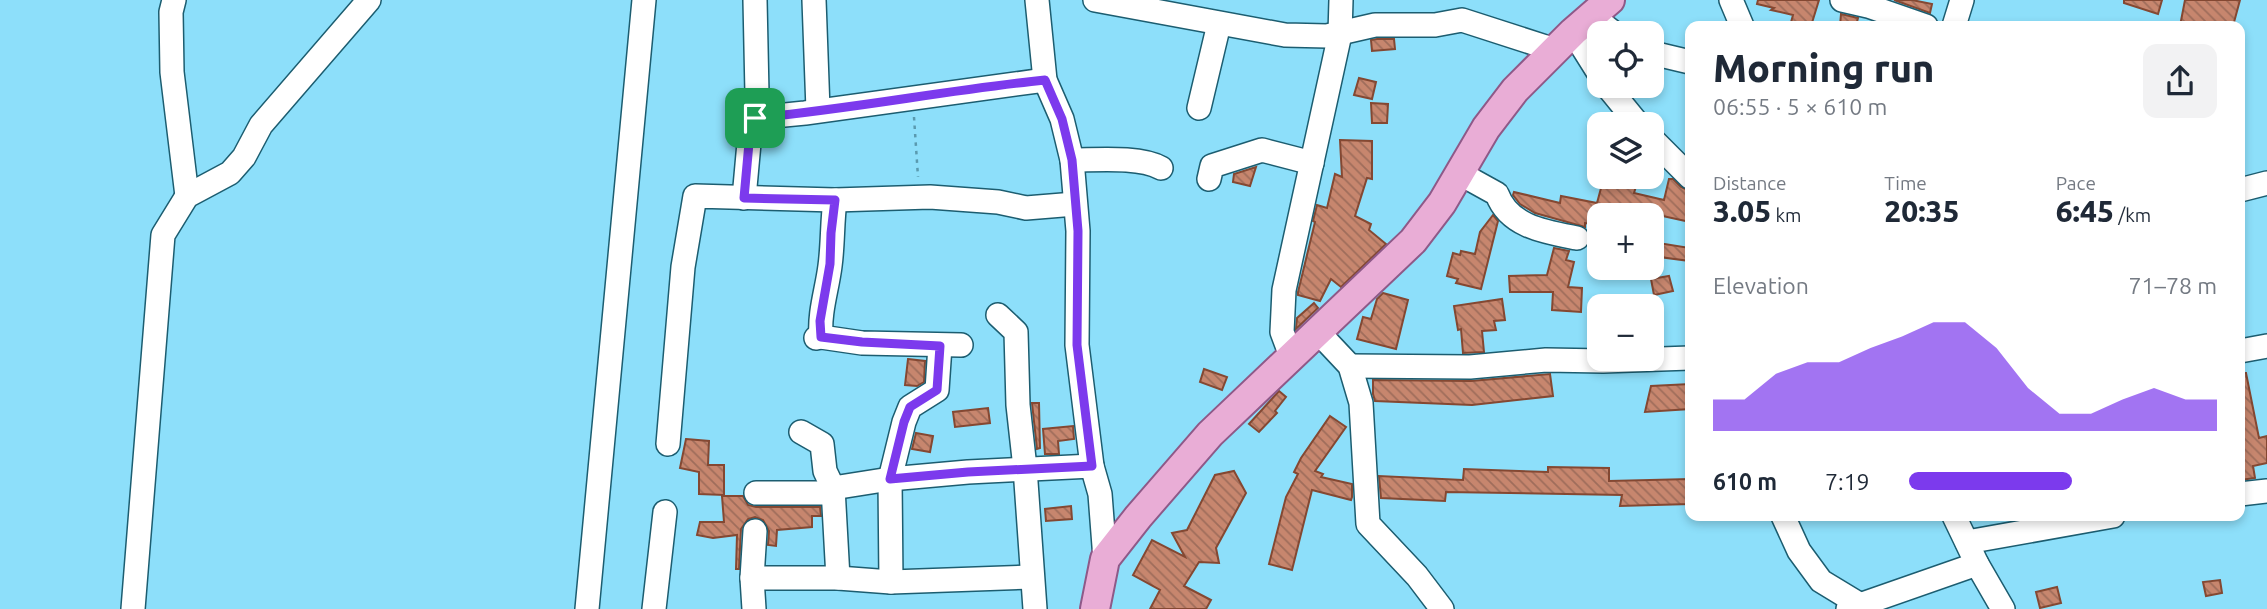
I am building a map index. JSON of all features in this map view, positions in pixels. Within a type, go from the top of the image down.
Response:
[{"type":"main road","points":[[1095,609],[1105,559],[1210,434],[1413,241],[1442,203],[1486,128],[1515,90],[1589,17]]},
{"type":"street","points":[[174,0],[171,12],[172,72],[187,196]]},
{"type":"street","points":[[133,609],[163,234],[187,196],[230,173],[244,157],[261,124],[369,0]]},
{"type":"street","points":[[587,609],[644,0]]},
{"type":"street","points":[[744,198],[750,132],[755,118],[757,94],[755,0]]},
{"type":"street","points":[[814,0],[818,110]]},
{"type":"street","points":[[1037,0],[1045,80],[1062,119],[1072,160],[1079,293],[1077,345],[1092,466],[1100,494],[1105,559]]},
{"type":"street","points":[[1095,0],[1285,35],[1340,34],[1375,25],[1435,24],[1462,10],[1589,17]]},
{"type":"street","points":[[1291,356],[1282,332],[1284,290],[1340,34],[1341,0]]},
{"type":"street","points":[[1731,0],[1740,21]]},
{"type":"street","points":[[1842,0],[1912,21]]},
{"type":"street","points":[[1956,21],[1962,0]]},
{"type":"street","points":[[1199,108],[1219,24]]},
{"type":"street","points":[[1664,56],[1685,61]]},
{"type":"street","points":[[755,118],[1045,80]]},
{"type":"street","points":[[1617,98],[1628,112]]},
{"type":"street","points":[[1209,179],[1212,166],[1262,150],[1312,163]]},
{"type":"street","points":[[1664,151],[1685,172]]},
{"type":"street","points":[[1072,160],[1114,160],[1147,163],[1161,168]]},
{"type":"street","points":[[1460,173],[1497,194],[1510,217],[1540,230],[1577,238]]},
{"type":"street","points":[[2245,189],[2267,183]]},
{"type":"street","points":[[668,444],[683,267],[695,196],[835,200],[919,197],[998,202],[1026,208],[1076,204]]},
{"type":"street","points":[[835,200],[830,264],[819,337],[950,346],[937,390],[910,407],[904,422],[890,479],[891,582]]},
{"type":"street","points":[[998,315],[1016,332],[1018,405],[1026,468],[1035,609]]},
{"type":"street","points":[[1319,333],[1350,366],[1361,403],[1368,524],[1417,576],[1442,609]]},
{"type":"street","points":[[2245,350],[2267,346]]},
{"type":"street","points":[[1350,366],[1471,368],[1546,360],[1685,358]]},
{"type":"street","points":[[802,432],[822,444],[825,471],[833,491],[838,578]]},
{"type":"street","points":[[756,493],[833,491],[890,479],[1026,468],[1092,466]]},
{"type":"street","points":[[2245,493],[2267,491]]},
{"type":"street","points":[[654,609],[665,512]]},
{"type":"street","points":[[1785,521],[1799,551],[1821,581],[1855,607],[1977,564]]},
{"type":"street","points":[[1956,521],[2003,609]]},
{"type":"street","points":[[1967,542],[2085,521]]},
{"type":"street","points":[[754,609],[752,578],[755,531]]},
{"type":"street","points":[[752,578],[838,578],[891,582],[1032,577]]},
{"type":"path","points":[[917,96],[914,136],[919,197]]},
{"type":"building","points":[[1758,0],[1819,0],[1813,21],[1791,21],[1793,15],[1757,4]]},
{"type":"building","points":[[1894,0],[1932,4],[1930,13]]},
{"type":"building","points":[[2124,0],[2162,0],[2158,14],[2124,3]]},
{"type":"building","points":[[2185,0],[2240,0],[2234,21],[2181,21]]},
{"type":"building","points":[[1841,14],[1858,18],[1857,21],[1840,21]]},
{"type":"building","points":[[1394,39],[1395,49],[1372,51],[1371,40]]},
{"type":"building","points":[[1359,78],[1376,82],[1372,99],[1354,95]]},
{"type":"building","points":[[1371,103],[1388,104],[1387,123],[1372,123]]},
{"type":"building","points":[[1340,140],[1372,141],[1372,179],[1367,178],[1355,216],[1371,224],[1369,230],[1386,244],[1341,287],[1331,279],[1320,301],[1298,295],[1298,292],[1317,205],[1327,208],[1335,174],[1342,177]]},
{"type":"building","points":[[1256,167],[1250,186],[1233,182],[1234,174]]},
{"type":"building","points":[[1669,179],[1673,179],[1685,189],[1685,221],[1664,216],[1664,203],[1597,203],[1601,189],[1635,189],[1634,193],[1664,200]]},
{"type":"building","points":[[1514,192],[1560,203],[1561,196],[1597,203],[1587,203],[1585,227],[1535,213],[1520,204],[1513,195]]},
{"type":"building","points":[[1493,215],[1498,221],[1481,289],[1456,283],[1458,279],[1447,276],[1453,253],[1460,255],[1461,251],[1475,254],[1480,232]]},
{"type":"building","points":[[1664,244],[1685,247],[1685,260],[1664,258]]},
{"type":"building","points":[[1554,248],[1569,251],[1566,260],[1574,262],[1568,287],[1582,288],[1581,312],[1552,310],[1553,292],[1510,292],[1509,276],[1547,275]]},
{"type":"building","points":[[1669,276],[1673,291],[1654,294],[1651,280],[1664,280],[1664,277]]},
{"type":"building","points":[[1383,293],[1408,300],[1396,349],[1357,339],[1363,317],[1371,319],[1377,299]]},
{"type":"building","points":[[1502,299],[1505,320],[1494,321],[1496,330],[1482,331],[1484,352],[1463,353],[1461,329],[1458,330],[1454,306]]},
{"type":"building","points":[[1314,303],[1318,308],[1296,329],[1297,318]]},
{"type":"building","points":[[908,359],[925,361],[924,382],[917,386],[905,385]]},
{"type":"building","points":[[1204,369],[1227,377],[1222,390],[1200,382]]},
{"type":"building","points":[[2245,373],[2259,438],[2267,436],[2267,463],[2253,466],[2255,478],[2245,479]]},
{"type":"building","points":[[1550,374],[1553,396],[1472,405],[1375,401],[1373,394],[1373,380],[1471,381]]},
{"type":"building","points":[[1685,384],[1685,409],[1645,412],[1651,386]]},
{"type":"building","points":[[1279,391],[1286,397],[1275,411],[1277,413],[1259,432],[1249,424]]},
{"type":"building","points":[[1032,403],[1039,403],[1040,448],[1037,449]]},
{"type":"building","points":[[988,408],[990,423],[955,427],[953,412]]},
{"type":"building","points":[[1330,416],[1346,427],[1315,471],[1323,474],[1321,477],[1352,484],[1351,500],[1312,490],[1292,570],[1269,564],[1286,497],[1298,474],[1294,472]]},
{"type":"building","points":[[1073,426],[1074,439],[1058,441],[1059,454],[1045,454],[1043,429]]},
{"type":"building","points":[[916,433],[933,436],[930,452],[912,449]]},
{"type":"building","points":[[686,439],[709,441],[708,465],[724,465],[724,495],[699,494],[699,472],[680,468]]},
{"type":"building","points":[[1548,467],[1609,468],[1609,481],[1685,479],[1685,504],[1620,506],[1622,495],[1446,492],[1445,501],[1381,498],[1379,476],[1463,480],[1464,469],[1548,472]]},
{"type":"building","points":[[1234,471],[1246,493],[1216,548],[1219,563],[1199,562],[1184,586],[1211,600],[1206,609],[1150,609],[1160,590],[1133,575],[1152,540],[1185,557],[1172,533],[1187,530],[1215,475]]},
{"type":"building","points":[[722,496],[743,496],[748,505],[756,507],[820,507],[821,516],[812,516],[812,527],[777,530],[776,546],[768,545],[769,531],[763,520],[755,517],[748,519],[741,529],[739,569],[736,569],[737,535],[713,538],[697,535],[700,522],[724,522]]},
{"type":"building","points":[[1071,506],[1072,519],[1046,521],[1045,509]]},
{"type":"building","points":[[2220,580],[2222,593],[2206,596],[2203,582]]},
{"type":"building","points":[[2057,587],[2061,603],[2040,608],[2036,592]]},
{"type":"route","points":[[1045,80],[1062,119],[1072,160],[1078,231],[1077,345],[1092,466],[1026,468],[890,479],[910,407],[937,390],[940,346],[885,344],[821,337],[820,321],[830,264],[835,200],[744,198],[750,132],[755,118],[1045,80]]}]
